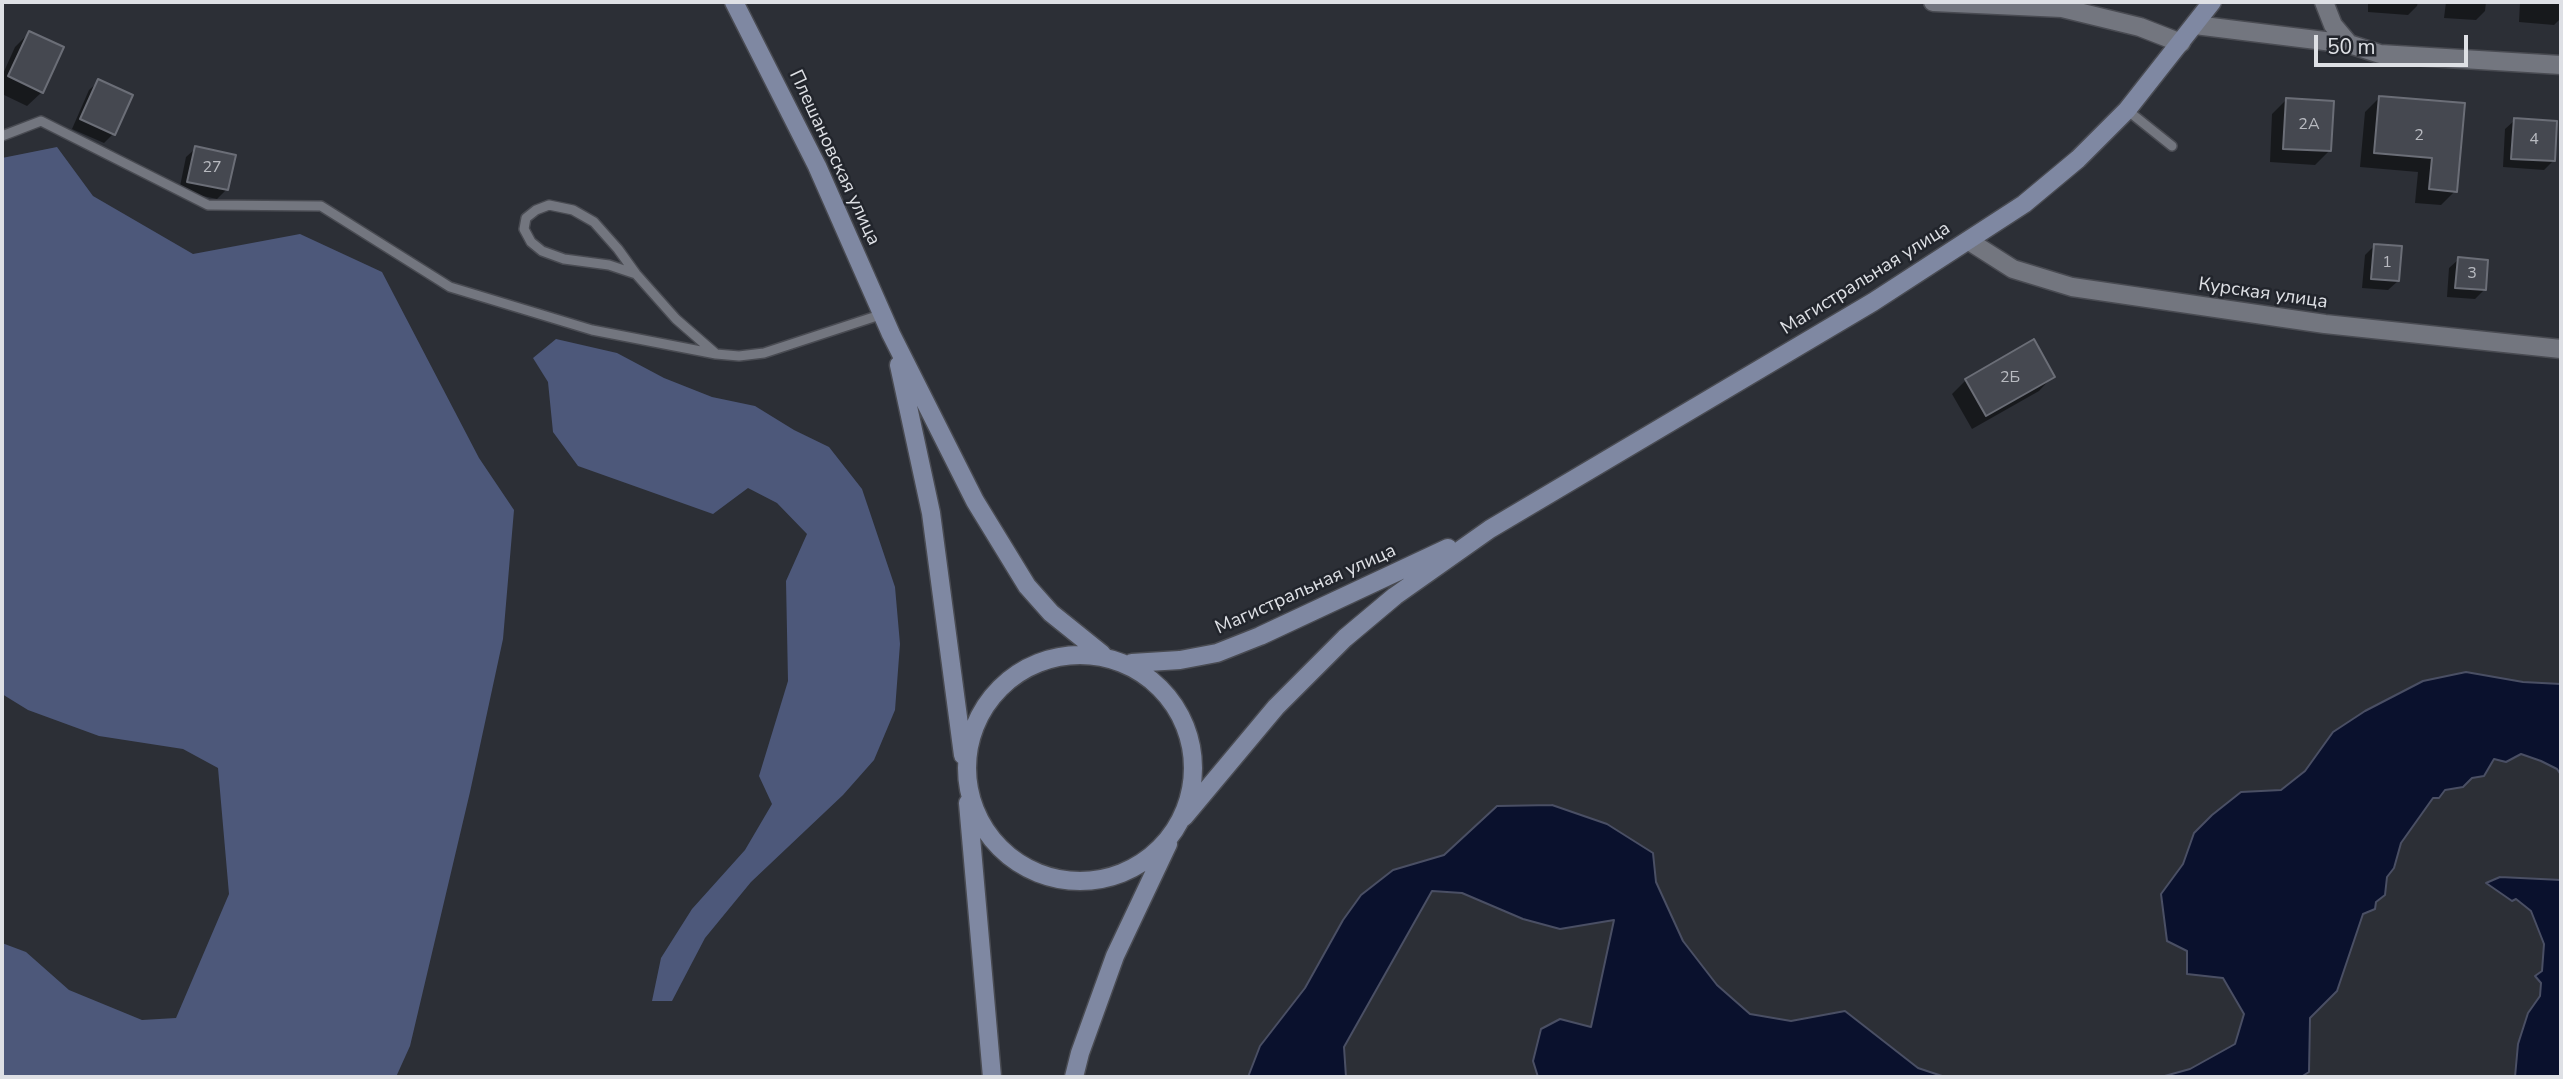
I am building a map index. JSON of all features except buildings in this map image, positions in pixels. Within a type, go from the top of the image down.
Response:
[{"type":"main road","name":"Плешановская улица","points":[[734,2],[817,166],[891,334]]},
{"type":"main road","name":"Магистральная улица","points":[[1184,817],[1276,707],[1345,638],[1395,596],[1490,529],[1861,309],[2024,204],[2078,159],[2127,110],[2212,2]]},
{"type":"main road","points":[[891,334],[975,501],[1019,575],[1051,613],[1102,654]]},
{"type":"main road","points":[[891,334],[931,513],[967,793],[992,1077]]},
{"type":"main road","name":"Магистральная улица","points":[[1132,663],[1180,660],[1217,653],[1260,636],[1490,529]]},
{"type":"main road","points":[[964,767],[973,729],[989,702],[1011,680],[1040,665],[1070,656],[1102,654],[1132,663],[1154,681],[1171,702],[1184,728],[1191,754],[1193,783],[1184,817],[1168,842],[1115,956],[1074,1077]]},
{"type":"main road","points":[[967,793],[982,824],[1001,849],[1025,867],[1052,878],[1082,882],[1110,876],[1140,863],[1168,842]]},
{"type":"street","points":[[1933,2],[2062,8],[2140,27],[2181,43]]},
{"type":"street","points":[[2324,2],[2333,24],[2349,44]]},
{"type":"street","points":[[2195,25],[2349,44],[2380,54],[2561,65]]},
{"type":"street","name":"Курская улица","points":[[1969,241],[2013,269],[2071,286],[2325,324],[2561,349]]},
{"type":"lane","points":[[2127,110],[2172,146]]},
{"type":"lane","points":[[2,136],[41,121],[208,205],[321,206],[450,287],[592,330],[739,356],[764,353],[883,314]]},
{"type":"lane","points":[[636,274],[609,265],[564,259],[542,251],[531,242],[524,229],[526,218],[536,209],[549,205],[573,210],[594,222],[676,319],[716,354]]},
{"type":"shaded area","points":[[57,147],[93,196],[193,254],[300,234],[382,272],[479,458],[514,510],[503,639],[410,1046],[396,1077],[2,1077],[2,943],[26,952],[69,990],[142,1020],[176,1018],[229,894],[218,768],[183,749],[99,736],[28,710],[2,694],[2,158]]},
{"type":"shaded area","points":[[556,339],[617,353],[664,378],[712,397],[755,406],[829,447],[862,489],[895,587],[900,644],[895,710],[874,760],[843,795],[751,882],[705,938],[672,1001],[652,1001],[661,958],[692,909],[745,850],[772,804],[759,776],[788,681],[786,581],[807,534],[777,503],[748,488],[713,514],[578,466],[553,432],[548,382],[533,358]]},
{"type":"shaded area","points":[[2466,672],[2523,682],[2561,684],[2561,775],[2557,769],[2521,754],[2506,762],[2494,759],[2484,776],[2472,778],[2463,787],[2445,790],[2439,798],[2433,798],[2401,843],[2394,868],[2387,877],[2385,895],[2376,902],[2375,909],[2363,914],[2337,991],[2310,1018],[2309,1072],[2301,1077],[2161,1077],[2190,1069],[2235,1044],[2244,1014],[2223,978],[2187,974],[2187,951],[2167,941],[2161,894],[2183,864],[2194,833],[2241,792],[2281,790],[2305,771],[2333,732],[2365,711],[2423,681]]},
{"type":"shaded area","points":[[1552,805],[1607,824],[1653,853],[1656,882],[1683,941],[1717,985],[1750,1014],[1791,1021],[1845,1011],[1918,1068],[1945,1077],[1538,1077],[1533,1061],[1541,1029],[1560,1019],[1591,1027],[1614,920],[1560,929],[1523,919],[1462,893],[1432,891],[1344,1047],[1346,1077],[1248,1077],[1260,1046],[1305,988],[1343,920],[1361,895],[1393,870],[1444,855],[1497,806]]},
{"type":"shaded area","points":[[2500,877],[2561,880],[2561,1077],[2515,1077],[2518,1044],[2528,1013],[2540,996],[2541,983],[2535,976],[2542,971],[2544,944],[2531,911],[2516,899],[2512,901],[2486,883]]}]
